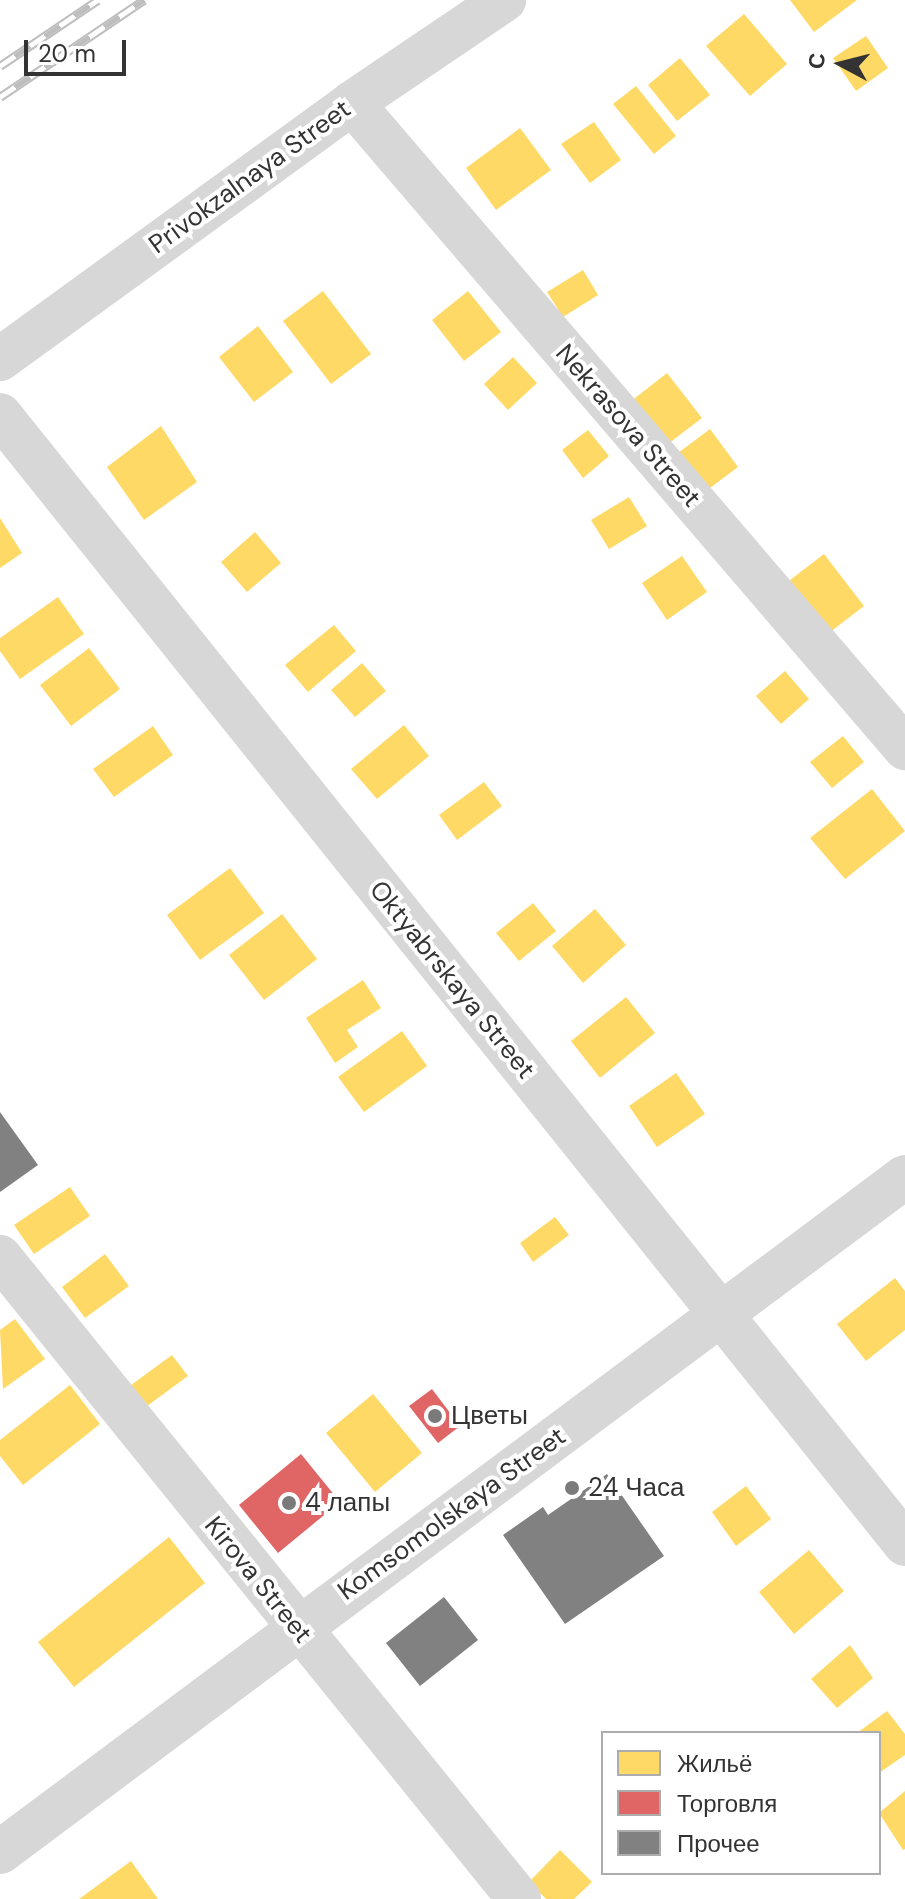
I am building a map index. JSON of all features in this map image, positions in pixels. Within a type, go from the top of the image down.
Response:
[{"type":"street","name":"Privokzalnaya Street","points":[[0,359],[352,103],[504,0]]},
{"type":"street","name":"Nekrasova Street","points":[[352,103],[905,748]]},
{"type":"street","name":"Oktyabrskaya Street","points":[[0,415],[905,1544]]},
{"type":"street","name":"Komsomolskaya Street","points":[[0,1852],[905,1177]]},
{"type":"street","name":"Kirova Street","points":[[0,1257],[519,1899]]},
{"type":"building: Жильё","points":[[790,0],[857,0],[814,32]]},
{"type":"building: Жильё","points":[[744,14],[787,64],[750,96],[706,46]]},
{"type":"building: Жильё","points":[[866,36],[888,68],[856,91],[833,58]]},
{"type":"building: Жильё","points":[[680,58],[710,95],[677,121],[648,85]]},
{"type":"building: Жильё","points":[[636,86],[676,136],[654,154],[613,104]]},
{"type":"building: Жильё","points":[[594,122],[621,160],[590,183],[561,144]]},
{"type":"building: Жильё","points":[[520,128],[551,170],[496,210],[466,168]]},
{"type":"building: Жильё","points":[[583,270],[598,295],[563,317],[547,292]]},
{"type":"building: Жильё","points":[[323,291],[371,354],[331,384],[283,321]]},
{"type":"building: Жильё","points":[[468,291],[501,332],[464,361],[432,320]]},
{"type":"building: Жильё","points":[[258,326],[293,372],[254,402],[219,357]]},
{"type":"building: Жильё","points":[[513,357],[537,383],[508,410],[484,384]]},
{"type":"building: Жильё","points":[[667,373],[702,418],[664,447],[630,402]]},
{"type":"building: Жильё","points":[[161,426],[197,482],[144,520],[107,467]]},
{"type":"building: Жильё","points":[[710,429],[738,467],[706,491],[678,453]]},
{"type":"building: Жильё","points":[[588,430],[609,456],[583,478],[562,450]]},
{"type":"building: Жильё","points":[[629,497],[647,526],[609,549],[591,520]]},
{"type":"building: Жильё","points":[[0,518],[22,553],[0,568]]},
{"type":"building: Жильё","points":[[255,532],[281,563],[247,592],[221,562]]},
{"type":"building: Жильё","points":[[824,554],[864,606],[821,639],[781,587]]},
{"type":"building: Жильё","points":[[682,556],[707,592],[667,620],[642,583]]},
{"type":"building: Жильё","points":[[58,597],[84,634],[20,679],[0,651],[0,638]]},
{"type":"building: Жильё","points":[[334,625],[356,651],[308,692],[285,665]]},
{"type":"building: Жильё","points":[[89,648],[120,689],[71,726],[40,685]]},
{"type":"building: Жильё","points":[[362,663],[386,691],[355,717],[331,690]]},
{"type":"building: Жильё","points":[[785,671],[809,699],[781,724],[756,696]]},
{"type":"building: Жильё","points":[[404,725],[429,756],[377,799],[351,769]]},
{"type":"building: Жильё","points":[[153,726],[173,755],[114,797],[93,769]]},
{"type":"building: Жильё","points":[[843,736],[864,762],[832,788],[810,762]]},
{"type":"building: Жильё","points":[[484,782],[502,806],[457,840],[439,815]]},
{"type":"building: Жильё","points":[[872,789],[905,831],[845,879],[810,838]]},
{"type":"building: Жильё","points":[[230,868],[264,913],[200,960],[167,915]]},
{"type":"building: Жильё","points":[[533,903],[556,931],[519,961],[496,933]]},
{"type":"building: Жильё","points":[[595,909],[626,945],[583,983],[552,946]]},
{"type":"building: Жильё","points":[[282,914],[317,959],[264,1000],[229,955]]},
{"type":"building: Жильё","points":[[363,980],[381,1008],[347,1030],[358,1047],[335,1063],[306,1018]]},
{"type":"building: Жильё","points":[[626,997],[655,1033],[600,1078],[571,1041]]},
{"type":"building: Жильё","points":[[402,1031],[427,1066],[364,1112],[338,1077]]},
{"type":"building: Жильё","points":[[676,1073],[705,1114],[657,1147],[629,1106]]},
{"type":"building: Жильё","points":[[70,1187],[90,1216],[34,1254],[14,1225]]},
{"type":"building: Жильё","points":[[555,1217],[569,1235],[533,1262],[520,1243]]},
{"type":"building: Жильё","points":[[105,1254],[129,1286],[85,1318],[62,1287]]},
{"type":"building: Жильё","points":[[895,1278],[905,1291],[905,1330],[866,1361],[837,1324]]},
{"type":"building: Жильё","points":[[15,1319],[45,1359],[3,1389],[0,1330]]},
{"type":"building: Жильё","points":[[172,1355],[188,1376],[143,1409],[127,1388]]},
{"type":"building: Жильё","points":[[70,1385],[100,1424],[23,1485],[0,1456],[0,1440]]},
{"type":"building: Жильё","points":[[373,1394],[422,1453],[375,1492],[326,1433]]},
{"type":"building: Жильё","points":[[746,1486],[771,1519],[736,1546],[712,1512]]},
{"type":"building: Жильё","points":[[169,1537],[205,1583],[74,1687],[38,1642]]},
{"type":"building: Жильё","points":[[809,1550],[844,1591],[794,1634],[759,1592]]},
{"type":"building: Жильё","points":[[850,1645],[873,1678],[837,1708],[811,1679]]},
{"type":"building: Жильё","points":[[887,1711],[905,1734],[905,1755],[881,1772],[881,1731],[860,1731]]},
{"type":"building: Жильё","points":[[905,1791],[905,1849],[881,1816],[881,1811]]},
{"type":"building: Жильё","points":[[560,1850],[592,1882],[574,1899],[546,1899],[529,1882]]},
{"type":"building: Жильё","points":[[131,1861],[158,1899],[79,1899]]},
{"type":"building: Торговля","name":"Цветы","points":[[432,1389],[460,1426],[438,1443],[409,1406]]},
{"type":"building: Торговля","name":"4 лапы","points":[[301,1454],[340,1502],[278,1553],[239,1505]]},
{"type":"building: Прочее","points":[[0,1112],[38,1165],[0,1192]]},
{"type":"building: Прочее","points":[[607,1474],[664,1556],[565,1624],[503,1535],[543,1507],[548,1515]]},
{"type":"building: Прочее","points":[[444,1597],[478,1640],[420,1686],[386,1643]]},
{"type":"railway","points":[[0,66],[98,0]]},
{"type":"railway","points":[[0,97],[144,0]]},
{"type":"place","name":"Цветы","points":[[435,1416]]},
{"type":"place","name":"24 Часа","points":[[572,1488]]},
{"type":"place","name":"4 лапы","points":[[289,1503]]}]
